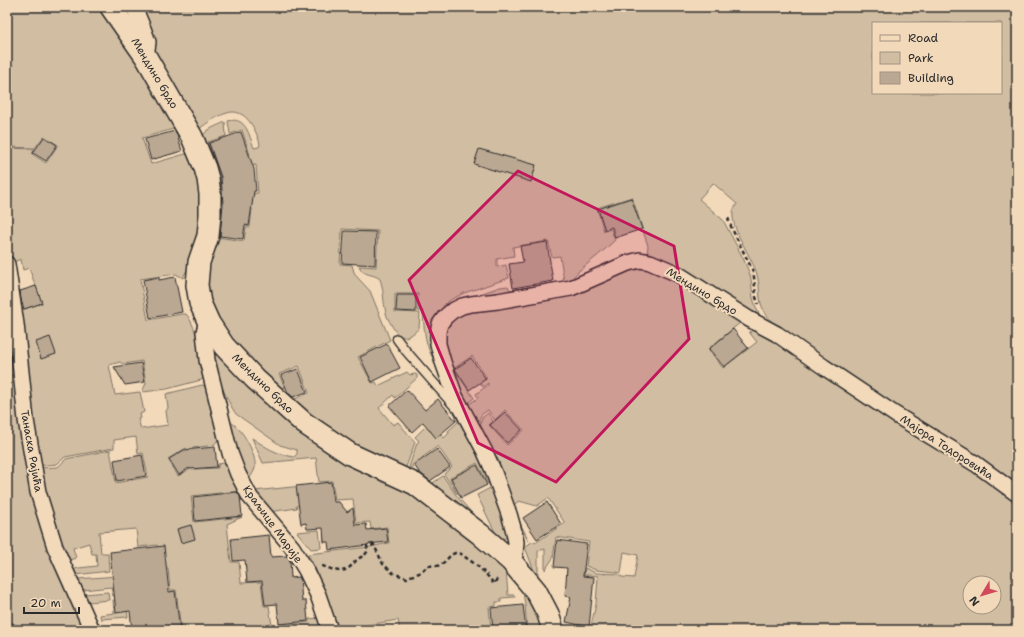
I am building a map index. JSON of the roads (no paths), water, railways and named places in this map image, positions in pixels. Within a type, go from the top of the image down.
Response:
[{"type":"street","name":"Мендино брдо","points":[[111,7],[146,57],[181,116],[200,154],[208,179],[210,215],[208,236],[199,262],[197,285],[200,303],[209,323],[224,346],[255,379],[304,423],[350,454],[415,484],[468,525],[508,559],[536,591],[548,614],[552,630]]},
{"type":"street","points":[[134,7],[148,42],[146,57]]},
{"type":"street","name":"Мендино брдо","points":[[508,559],[515,555],[516,542],[509,514],[484,450],[455,396],[438,344],[440,324],[452,311],[462,306],[571,288],[628,263],[640,260],[650,262],[678,274],[749,320],[777,334],[896,415]]},
{"type":"street","name":"Танаска Рајића","points":[[7,264],[16,324],[26,420],[38,492],[55,547],[92,630]]},
{"type":"street","name":"Краљице Марије","points":[[209,323],[204,332],[207,360],[230,453],[238,474],[250,496],[292,547],[318,595],[330,630]]},
{"type":"street","name":"Мајора Тодоровића","points":[[896,415],[976,464],[1017,494]]},
{"type":"lane","name":"Мендино брдо","points":[[397,339],[455,407],[462,411]]}]
